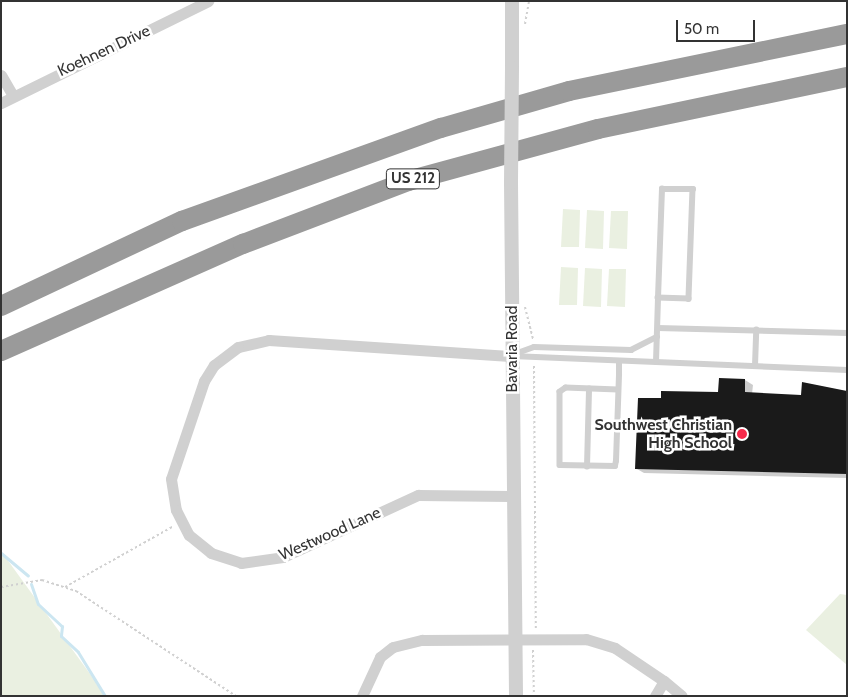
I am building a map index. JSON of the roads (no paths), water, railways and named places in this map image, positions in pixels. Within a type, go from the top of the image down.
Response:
[{"type":"highway","name":"US 212","points":[[1,306],[182,221],[441,128],[569,91],[847,34]]},
{"type":"highway","name":"US 212","points":[[1,351],[243,244],[408,181],[598,129],[847,77]]},
{"type":"street","name":"Koehnen Drive","points":[[1,103],[12,94],[208,1]]},
{"type":"street","name":"Bavaria Road","points":[[512,1],[511,356],[516,696]]},
{"type":"street","points":[[1,75],[12,94]]},
{"type":"street","name":"Westwood Lane","points":[[511,356],[269,340],[238,347],[214,365],[204,381],[174,462],[172,497],[181,522],[211,553],[255,564],[283,557],[418,495],[514,496]]},
{"type":"street","points":[[362,696],[371,669],[394,648],[422,640],[516,639],[601,643],[664,681],[682,696]]},
{"type":"street","points":[[655,696],[664,681]]},
{"type":"lane","points":[[656,362],[658,328],[658,298],[662,189],[693,189],[689,299],[658,298]]},
{"type":"lane","points":[[658,328],[847,334]]},
{"type":"lane","points":[[755,366],[756,330]]},
{"type":"lane","points":[[511,356],[534,347],[631,350],[657,337]]},
{"type":"lane","points":[[630,362],[631,350]]},
{"type":"lane","points":[[511,356],[534,360],[656,362],[847,370]]},
{"type":"lane","points":[[618,390],[589,389],[560,392],[557,459],[563,466],[615,466],[618,390],[619,362]]},
{"type":"lane","points":[[587,467],[589,389]]},
{"type":"waterway","points":[[1,553],[28,576]]},
{"type":"waterway","points":[[31,584],[38,604],[62,626],[61,636],[78,652],[105,696]]},
{"type":"place","name":"Southwest Christian High School","points":[[742,434]]}]
